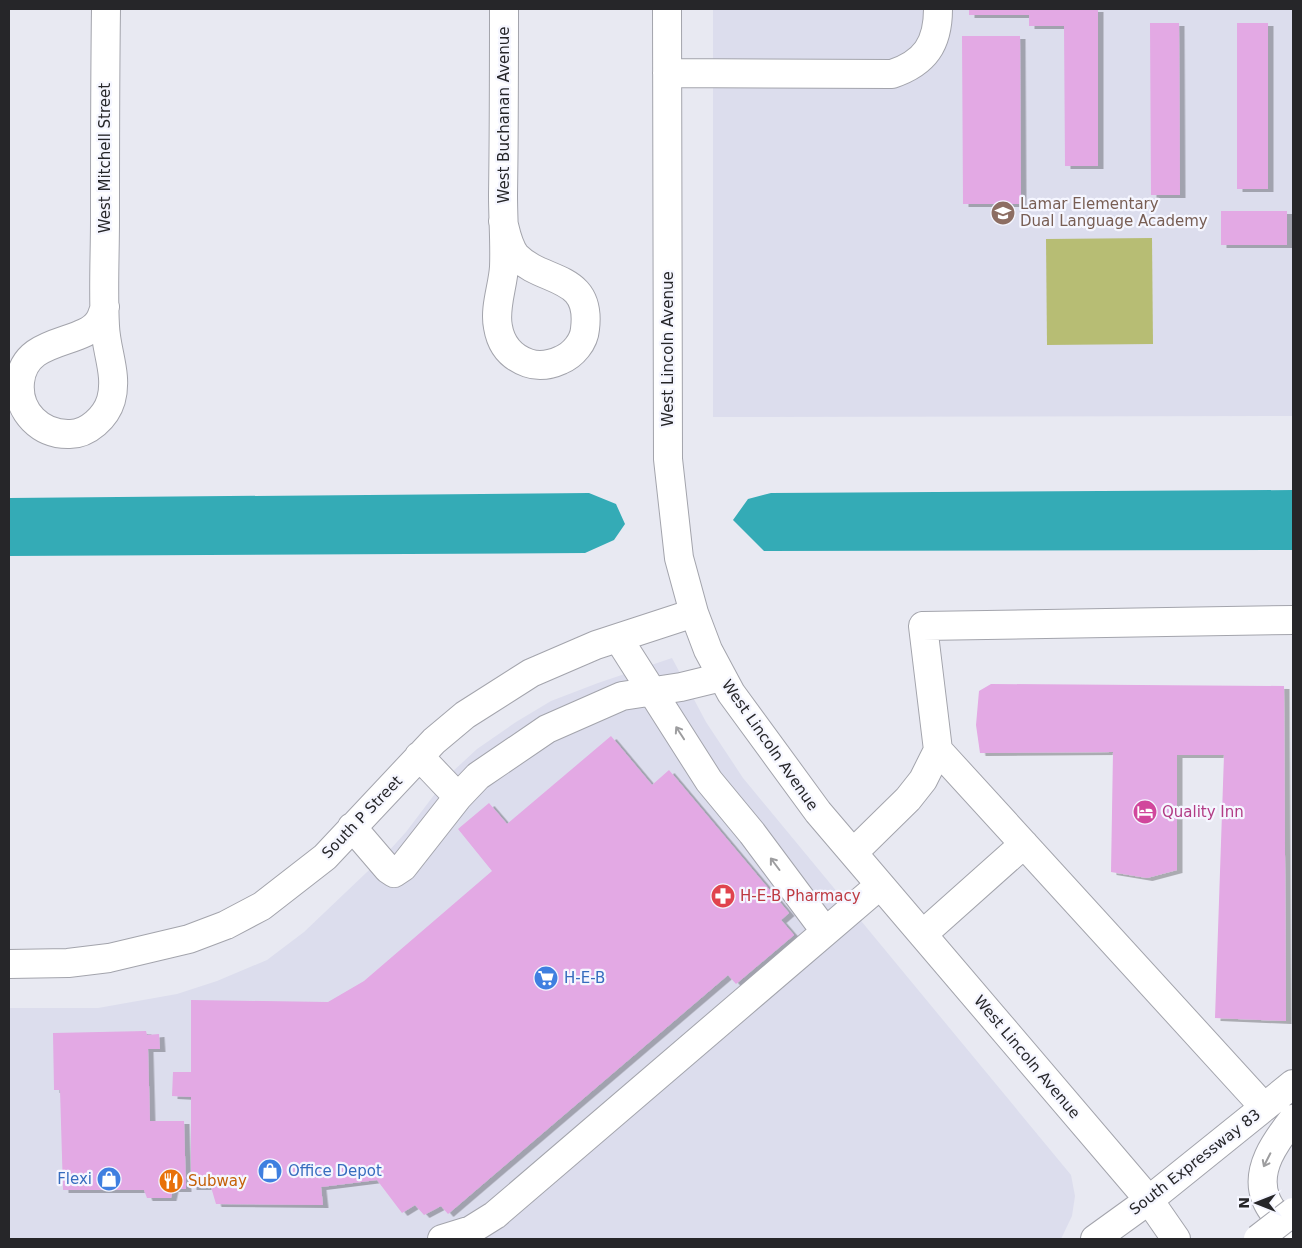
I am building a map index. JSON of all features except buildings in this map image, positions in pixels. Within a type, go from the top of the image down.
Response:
[{"type":"main road","name":"West Mitchell Street","points":[[104,307],[99,321],[87,331],[55,343],[38,352],[26,362],[20,381],[21,399],[28,415],[40,427],[56,434],[73,434],[90,428],[102,417],[111,400],[114,382],[104,326],[106,9]]},
{"type":"main road","name":"West Buchanan Avenue","points":[[503,221],[504,9]]},
{"type":"main road","name":"West Lincoln Avenue","points":[[667,9],[668,459],[679,558],[694,613],[708,650],[730,692],[818,812],[1149,1200],[1176,1239]]},
{"type":"main road","points":[[667,73],[892,74],[916,63],[928,50],[935,38],[938,9]]},
{"type":"main road","points":[[503,221],[507,240],[516,255],[529,266],[560,279],[574,288],[583,302],[586,318],[584,334],[576,348],[562,360],[547,366],[530,364],[514,357],[503,343],[497,326],[504,268],[503,221]]},
{"type":"main road","name":"South P Street","points":[[9,964],[68,963],[110,958],[189,939],[226,925],[262,906],[325,857],[419,756],[465,715],[531,673],[596,645],[694,613]]},
{"type":"main road","points":[[853,853],[908,799],[923,780],[938,750],[923,626],[1293,620]]},
{"type":"main road","points":[[618,638],[709,781],[752,833],[825,931]]},
{"type":"main road","points":[[352,827],[388,869],[394,873],[403,867],[458,797],[478,776],[547,729],[622,696],[653,692],[722,678]]},
{"type":"main road","points":[[938,750],[1264,1107]]},
{"type":"main road","points":[[419,756],[458,797]]},
{"type":"main road","points":[[923,934],[1024,844]]},
{"type":"main road","points":[[442,1239],[471,1230],[495,1215],[880,885]]},
{"type":"main road","name":"South Expressway 83","points":[[1095,1239],[1149,1200],[1293,1084]]},
{"type":"main road","points":[[1293,1119],[1279,1137],[1263,1169],[1262,1184],[1266,1201],[1293,1237]]},
{"type":"main road","points":[[1149,1200],[1183,1239]]},
{"type":"main road","points":[[1258,1239],[1293,1212]]},
{"type":"shaded area","name":"Lamar Elementary Dual Language Academy","points":[[713,9],[1293,9],[1293,416],[713,417]]},
{"type":"shaded area","points":[[672,658],[706,722],[743,778],[1071,1175],[1075,1196],[1072,1216],[1061,1239],[9,1239],[9,1008],[98,1008],[177,994],[217,981],[267,960],[304,932],[387,853],[406,832],[450,774],[477,749],[551,701]]},
{"type":"green space","points":[[1152,238],[1153,344],[1047,345],[1046,239]]},
{"type":"water","points":[[1293,490],[1293,550],[764,551],[733,520],[748,499],[771,493]]},
{"type":"water","points":[[589,493],[616,504],[625,524],[614,540],[585,553],[9,556],[9,498]]},
{"type":"place","name":"Lamar Elementary Dual Language Academy","points":[[1003,213]]},
{"type":"place","name":"Quality Inn","points":[[1145,812]]},
{"type":"place","name":"H-E-B Pharmacy","points":[[723,896]]},
{"type":"place","name":"H-E-B","points":[[546,978]]},
{"type":"place","name":"Office Depot","points":[[270,1171]]},
{"type":"place","name":"Flexi","points":[[109,1179]]},
{"type":"place","name":"Subway","points":[[171,1181]]}]
